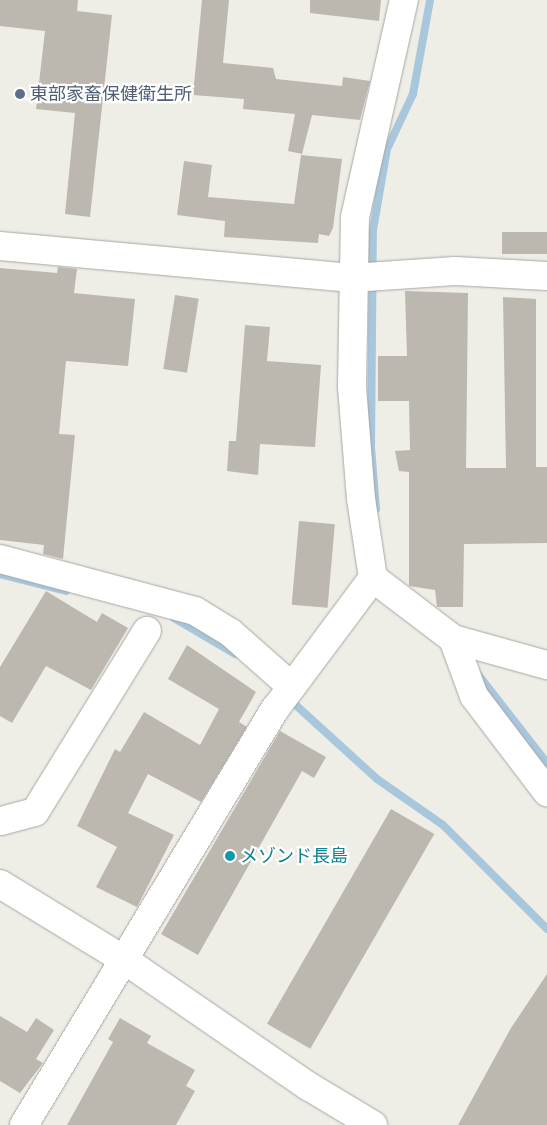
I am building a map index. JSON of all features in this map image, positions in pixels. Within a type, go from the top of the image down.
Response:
[{"type":"street","points":[[24,1125],[292,687],[373,578],[355,428],[352,278],[359,193],[372,156],[404,0]]},
{"type":"street","points":[[0,246],[352,278],[455,271],[547,276]]},
{"type":"street","points":[[0,559],[195,610],[231,633],[292,687]]},
{"type":"street","points":[[373,578],[453,639],[547,665]]},
{"type":"street","points":[[0,816],[35,812],[146,631]]},
{"type":"street","points":[[453,639],[474,696],[547,792]]},
{"type":"street","points":[[0,884],[126,961],[308,1086],[373,1125]]},
{"type":"building","points":[[0,0],[78,0],[77,11],[112,15],[90,217],[65,214],[75,113],[36,109],[45,31],[0,26]]},
{"type":"building","points":[[202,0],[229,0],[223,63],[273,68],[276,79],[342,86],[343,77],[370,81],[360,120],[312,115],[302,154],[288,151],[295,114],[243,109],[244,99],[193,95]]},
{"type":"building","points":[[310,0],[381,0],[379,21],[310,13]]},
{"type":"building","points":[[301,155],[342,159],[333,228],[329,236],[319,234],[318,243],[224,237],[225,221],[177,215],[184,161],[212,165],[208,197],[294,204]]},
{"type":"building","points":[[502,232],[547,232],[547,254],[502,254]]},
{"type":"building","points":[[58,267],[77,269],[74,293],[135,299],[128,366],[66,361],[59,434],[75,435],[63,559],[43,554],[44,545],[0,540],[0,268],[57,273]]},
{"type":"building","points":[[405,291],[468,293],[466,468],[506,468],[503,297],[536,299],[536,467],[547,467],[547,543],[464,544],[463,607],[437,607],[435,590],[409,586],[409,472],[399,471],[395,451],[410,450],[409,401],[378,401],[378,356],[407,356]]},
{"type":"building","points":[[175,295],[199,299],[187,373],[163,369]]},
{"type":"building","points":[[245,325],[270,327],[267,361],[321,365],[315,447],[260,444],[258,475],[227,471],[229,441],[236,441]]},
{"type":"building","points":[[299,521],[335,524],[328,608],[292,605]]},
{"type":"building","points":[[46,591],[97,622],[102,613],[128,628],[91,690],[46,666],[12,723],[0,716],[0,667]]},
{"type":"building","points":[[187,645],[256,692],[239,722],[247,727],[201,802],[148,774],[128,813],[174,835],[137,907],[96,887],[117,847],[77,826],[115,749],[120,752],[144,712],[200,745],[219,709],[168,679]]},
{"type":"building","name":"メゾンド長島","points":[[280,731],[326,757],[314,778],[302,771],[198,955],[161,934]]},
{"type":"building","points":[[391,809],[434,834],[310,1049],[267,1024]]},
{"type":"building","points":[[547,974],[547,1125],[458,1125],[511,1028]]},
{"type":"building","points":[[0,1016],[27,1032],[36,1018],[54,1030],[36,1059],[43,1063],[20,1093],[0,1081]]},
{"type":"building","points":[[120,1018],[151,1036],[147,1043],[195,1070],[186,1086],[195,1091],[176,1125],[67,1125],[113,1042],[108,1039]]},
{"type":"waterway","points":[[376,509],[371,447],[373,230],[387,149],[413,94],[430,0]]},
{"type":"waterway","points":[[0,574],[66,591]]},
{"type":"waterway","points":[[174,618],[235,654]]},
{"type":"waterway","points":[[476,672],[547,763]]},
{"type":"waterway","points":[[288,698],[377,779],[443,825],[547,929]]},
{"type":"place","name":"東部家畜保健衛生所","points":[[20,94]]},
{"type":"place","name":"メゾンド長島","points":[[230,856]]}]
